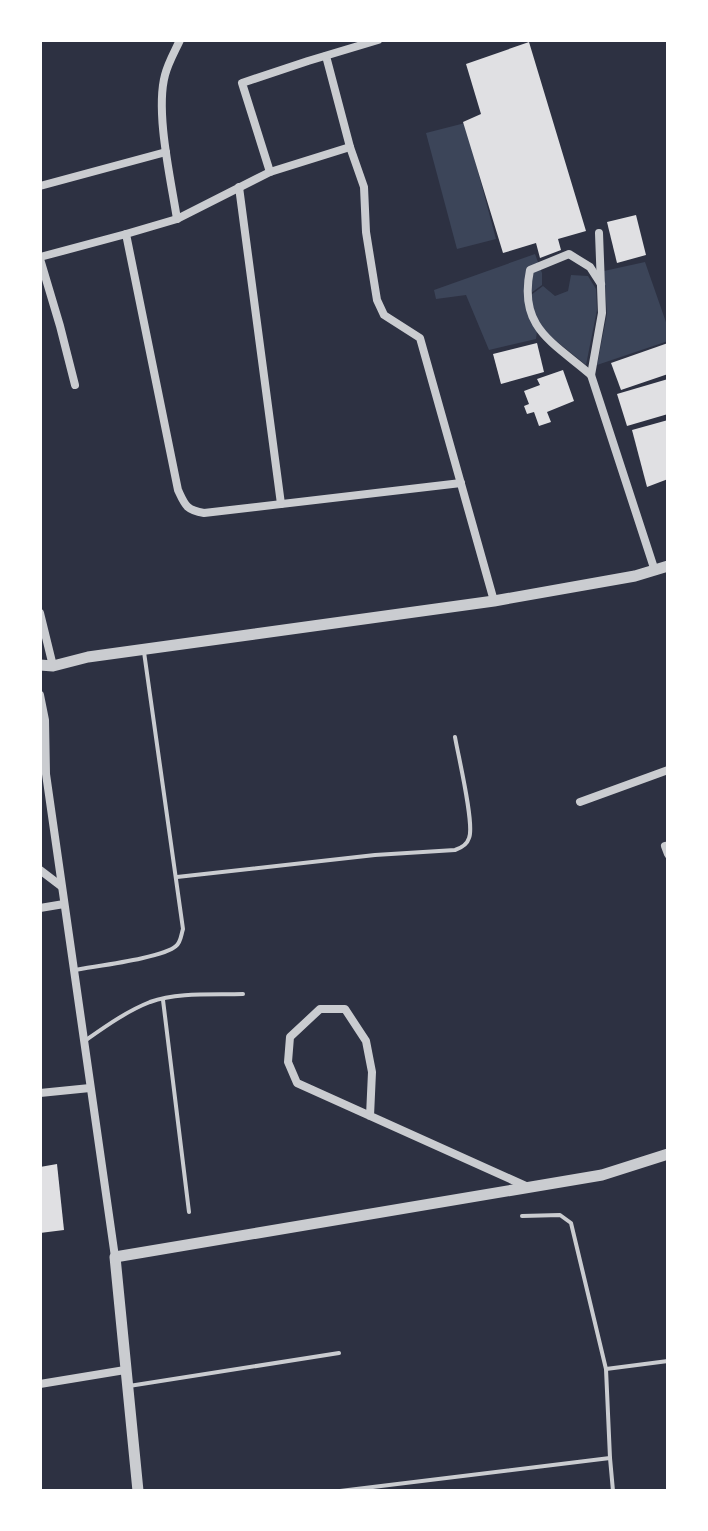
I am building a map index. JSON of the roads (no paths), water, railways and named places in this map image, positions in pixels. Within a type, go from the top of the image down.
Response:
[{"type":"street","points":[[177,219],[162,106],[165,75],[180,40]]},
{"type":"street","points":[[270,172],[242,83],[378,40]]},
{"type":"street","points":[[326,56],[364,187],[366,232],[377,300],[384,315],[420,338],[494,601]]},
{"type":"street","points":[[75,385],[40,258],[177,219],[270,172],[350,147]]},
{"type":"street","points":[[40,186],[166,152]]},
{"type":"street","points":[[239,187],[281,504]]},
{"type":"street","points":[[599,233],[602,313],[591,375],[655,571]]},
{"type":"street","points":[[126,234],[178,490],[185,505],[193,511],[204,513],[461,483]]},
{"type":"street","points":[[591,375],[539,330],[531,318],[527,282],[530,270],[569,254],[590,267],[601,285]]},
{"type":"street","points":[[40,665],[53,666],[88,657],[494,601],[668,566]]},
{"type":"street","points":[[40,613],[53,666]]},
{"type":"street","points":[[40,695],[45,720],[46,774],[115,1257],[138,1491]]},
{"type":"street","points":[[580,802],[668,770]]},
{"type":"street","points":[[40,870],[62,887]]},
{"type":"street","points":[[40,908],[64,904]]},
{"type":"street","points":[[370,1116],[372,1072],[366,1041],[345,1009],[320,1009],[290,1037],[288,1062],[297,1083],[370,1116],[529,1187]]},
{"type":"street","points":[[40,1093],[90,1088]]},
{"type":"street","points":[[115,1257],[602,1175],[668,1154]]},
{"type":"street","points":[[40,1384],[125,1370]]},
{"type":"lane","points":[[74,970],[174,949],[183,929],[144,650]]},
{"type":"lane","points":[[177,877],[346,858],[455,850],[464,846],[470,837],[470,822],[455,737]]},
{"type":"lane","points":[[84,1041],[119,1018],[152,1002],[179,997],[243,994]]},
{"type":"lane","points":[[163,1000],[189,1212]]},
{"type":"lane","points":[[522,1216],[560,1215],[571,1223],[606,1369],[613,1491]]},
{"type":"lane","points":[[127,1386],[339,1353]]},
{"type":"lane","points":[[606,1369],[668,1361]]},
{"type":"lane","points":[[340,1491],[610,1458]]}]
